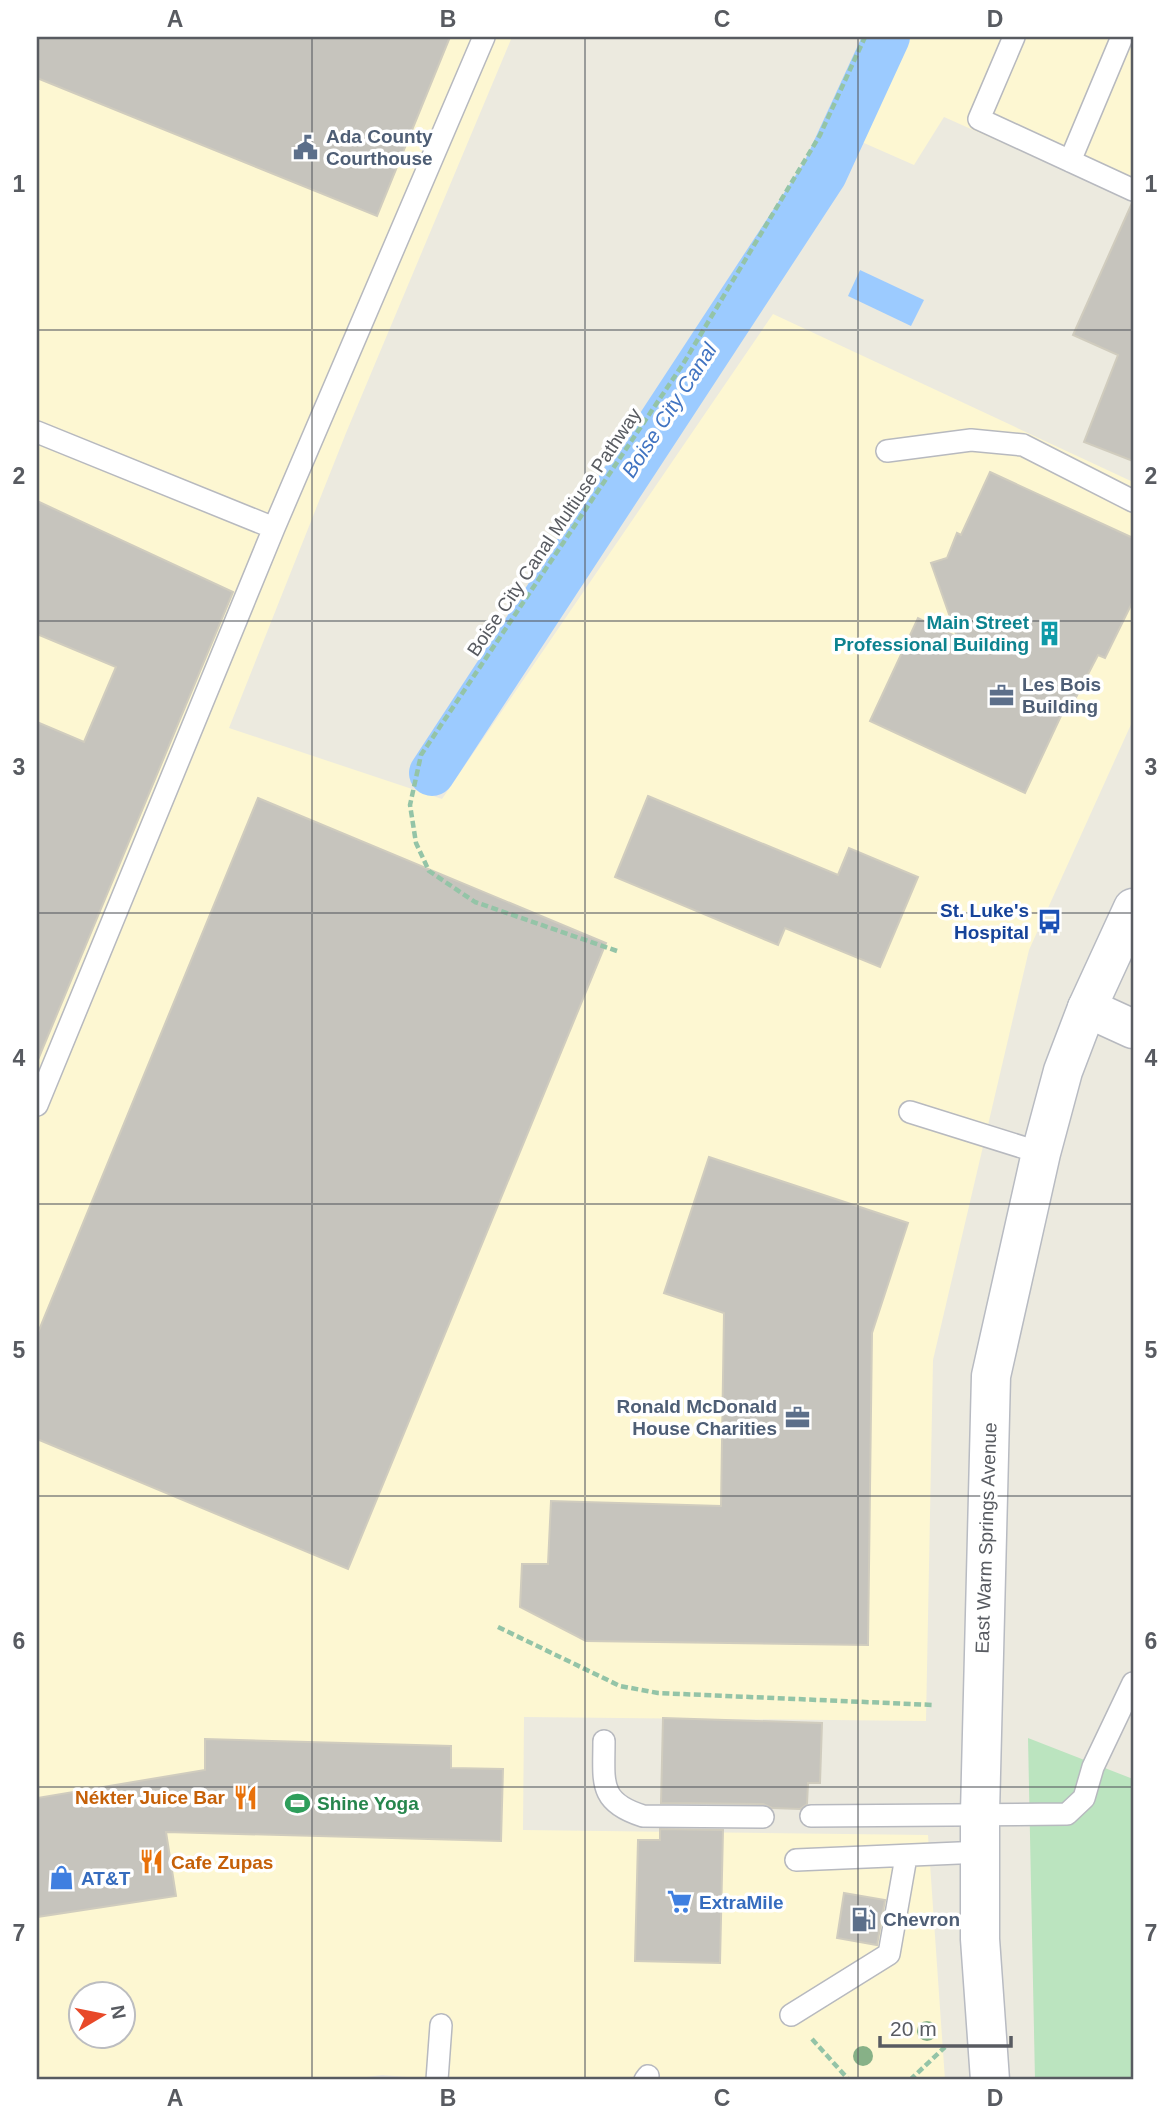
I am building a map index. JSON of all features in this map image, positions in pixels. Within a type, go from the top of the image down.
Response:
[{"type":"main road","name":"East Warm Springs Avenue","points":[[990,2080],[980,1939],[980,1813],[991,1376],[1041,1153],[1063,1071],[1087,1008],[1133,908]]},
{"type":"main road","points":[[1087,1008],[1133,1029]]},
{"type":"lane","points":[[37,1105],[274,528],[484,37]]},
{"type":"lane","points":[[1014,37],[979,118],[1133,190]]},
{"type":"lane","points":[[1070,161],[1122,37]]},
{"type":"lane","points":[[37,432],[274,528]]},
{"type":"lane","points":[[887,451],[971,440],[1023,445],[1133,500]]},
{"type":"lane","points":[[910,1112],[1041,1153]]},
{"type":"lane","points":[[811,1816],[1067,1814],[1084,1798],[1093,1768],[1133,1683]]},
{"type":"lane","points":[[604,1741],[604,1786],[610,1798],[624,1810],[643,1816],[763,1818]]},
{"type":"lane","points":[[796,1860],[982,1852]]},
{"type":"lane","points":[[791,2015],[889,1954],[906,1857]]},
{"type":"lane","points":[[437,2080],[441,2025]]},
{"type":"path","name":"Boise City Canal Multiuse Pathway","points":[[617,951],[475,902],[429,871],[416,843],[410,805],[421,755],[683,364],[820,135],[865,37]]},
{"type":"path","points":[[498,1627],[620,1686],[657,1693],[934,1705]]},
{"type":"path","points":[[791,2015],[849,2080]]},
{"type":"path","points":[[910,2080],[949,2043]]},
{"type":"shaded area","points":[[37,37],[512,37],[346,433],[229,728],[442,799],[773,314],[1133,482],[1133,720],[1029,950],[933,1360],[926,1721],[524,1717],[523,1830],[928,1835],[945,2080],[445,2080],[382,2075],[344,2080],[37,2080]]},
{"type":"shaded area","points":[[880,37],[1133,37],[1133,201],[944,117],[914,165],[839,132]]},
{"type":"green space","points":[[1028,1738],[1133,1779],[1133,2080],[1035,2080]]},
{"type":"water","points":[[860,270],[924,300],[911,326],[848,296]]},
{"type":"building","name":"Ada County Courthouse","points":[[37,37],[450,37],[377,216],[37,78]]},
{"type":"building","points":[[1132,203],[1133,461],[1084,442],[1118,355],[1073,335]]},
{"type":"building","name":"Main Street Professional Building","points":[[990,472],[1133,538],[1133,601],[1105,658],[1098,655],[1072,705],[1067,703],[1025,793],[870,721],[918,618],[957,637],[931,563],[947,558],[957,533],[961,535]]},
{"type":"building","points":[[37,501],[233,592],[37,1062],[37,722],[84,742],[116,667],[37,634]]},
{"type":"building","points":[[648,796],[838,875],[849,848],[918,877],[880,967],[785,928],[778,945],[615,877]]},
{"type":"building","points":[[258,798],[606,943],[348,1569],[37,1439],[37,1335]]},
{"type":"building","name":"Ronald McDonald House Charities","points":[[709,1157],[908,1223],[872,1333],[868,1645],[586,1641],[520,1607],[522,1564],[548,1564],[551,1501],[721,1506],[724,1313],[664,1293]]},
{"type":"building","points":[[663,1718],[822,1723],[820,1783],[808,1783],[807,1804],[800,1809],[772,1808],[763,1804],[661,1803]]},
{"type":"building","points":[[205,1739],[451,1746],[451,1768],[503,1769],[501,1841],[166,1832],[176,1896],[37,1917],[37,1798],[205,1770]]},
{"type":"building","name":"ExtraMile","points":[[660,1829],[723,1830],[720,1963],[635,1961],[638,1840],[660,1840]]},
{"type":"building","name":"Chevron","points":[[844,1893],[885,1900],[877,1945],[837,1938]]},
{"type":"waterway","name":"Boise City Canal","points":[[432,773],[824,174],[887,37]]},
{"type":"place","name":"Ada County Courthouse","points":[[306,147]]},
{"type":"place","name":"Main Street Professional Building","points":[[1049,633]]},
{"type":"place","name":"Les Bois Building","points":[[1002,695]]},
{"type":"place","name":"St. Luke's Hospital","points":[[1049,921]]},
{"type":"place","name":"Ronald McDonald House Charities","points":[[797,1417]]},
{"type":"place","name":"Nékter Juice Bar","points":[[245,1797]]},
{"type":"place","name":"Shine Yoga","points":[[297,1803]]},
{"type":"place","name":"Cafe Zupas","points":[[151,1862]]},
{"type":"place","name":"AT&T","points":[[61,1878]]},
{"type":"place","name":"ExtraMile","points":[[679,1902]]},
{"type":"place","name":"Chevron","points":[[863,1919]]}]
